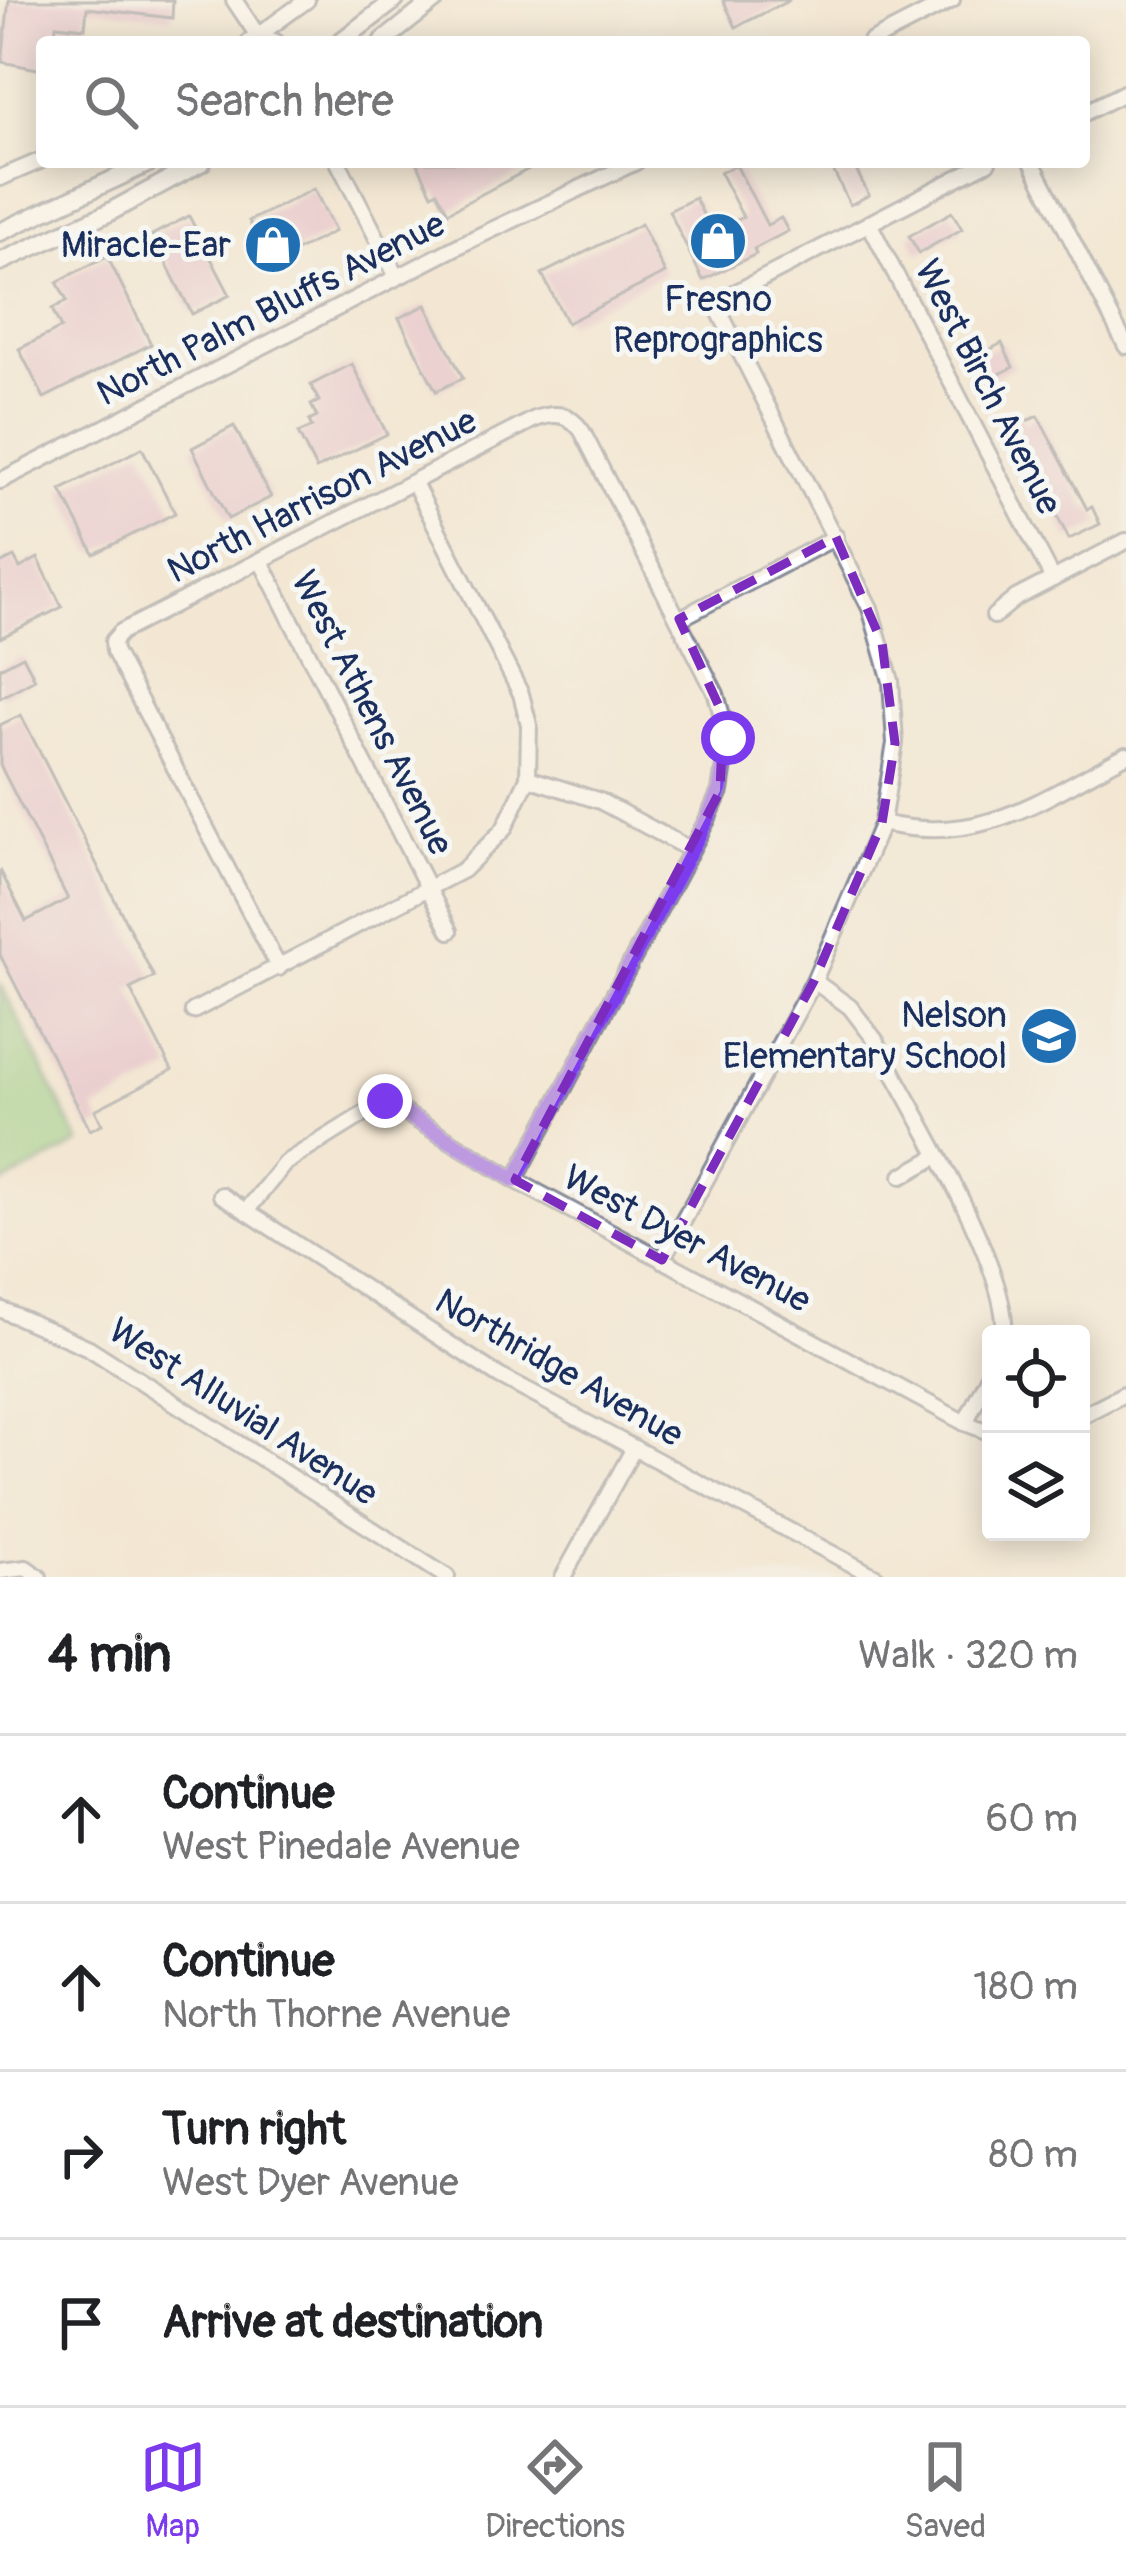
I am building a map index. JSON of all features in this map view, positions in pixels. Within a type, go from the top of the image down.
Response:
[{"type":"main road","points":[[348,36],[395,0]]},
{"type":"main road","points":[[390,36],[435,0]]},
{"type":"main road","points":[[0,262],[108,213],[191,168]]},
{"type":"main road","points":[[0,235],[121,169]]},
{"type":"street","points":[[234,0],[252,36]]},
{"type":"street","points":[[259,36],[307,0]]},
{"type":"street","points":[[882,36],[952,0]]},
{"type":"street","points":[[1090,110],[1126,92]]},
{"type":"street","points":[[0,178],[36,163]]},
{"type":"street","points":[[341,168],[398,277]]},
{"type":"street","name":"North Palm Bluffs Avenue","points":[[0,481],[398,277],[624,168]]},
{"type":"street","points":[[662,1260],[814,981],[882,823],[895,743],[891,681],[870,608],[715,303],[976,168]]},
{"type":"street","points":[[1035,168],[1120,321],[1126,346]]},
{"type":"street","name":"West Birch Avenue","points":[[869,223],[1053,578]]},
{"type":"street","name":"North Harrison Avenue","points":[[279,968],[124,672],[113,640],[122,632],[536,419],[562,414],[582,431],[679,619]]},
{"type":"street","points":[[193,1011],[463,870],[505,830],[528,778],[529,725],[521,694],[414,483]]},
{"type":"street","points":[[515,1180],[720,790],[728,738],[716,694],[679,619],[836,537]]},
{"type":"street","points":[[994,616],[1010,602],[1126,541]]},
{"type":"street","name":"West Athens Avenue","points":[[262,563],[451,931]]},
{"type":"street","points":[[882,823],[949,831],[986,824],[1126,755]]},
{"type":"street","points":[[528,778],[600,801],[691,850]]},
{"type":"street","points":[[814,981],[865,1022],[992,1267],[1002,1294],[1004,1325]]},
{"type":"street","name":"West Dyer Avenue","points":[[247,1210],[285,1163],[385,1101],[515,1180],[982,1429]]},
{"type":"street","points":[[902,1176],[936,1157]]},
{"type":"street","name":"Northridge Avenue","points":[[221,1195],[499,1376],[876,1577]]},
{"type":"street","name":"West Alluvial Avenue","points":[[0,1309],[89,1348],[447,1577]]},
{"type":"street","points":[[965,1423],[982,1389]]},
{"type":"street","points":[[1090,1411],[1126,1393]]},
{"type":"street","points":[[563,1577],[634,1448]]},
{"type":"street","points":[[0,1571],[26,1568],[39,1577]]},
{"type":"highlighted area","points":[[836,537],[882,643],[895,743],[882,823],[814,981],[662,1260],[515,1180],[720,791],[723,715],[679,619]]},
{"type":"green space","points":[[0,983],[80,1143],[0,1185]]},
{"type":"building","points":[[9,0],[173,0],[172,18],[87,8],[85,28],[56,25],[55,36],[36,36],[36,69],[2,62]]},
{"type":"building","points":[[723,0],[790,0],[736,27]]},
{"type":"building","points":[[420,168],[531,168],[448,212],[437,191],[432,194]]},
{"type":"building","points":[[738,168],[767,225],[781,218],[788,231],[754,249],[756,254],[703,280],[669,211],[695,198],[712,232],[743,217],[720,173]]},
{"type":"building","points":[[832,168],[855,168],[869,195],[850,205]]},
{"type":"building","points":[[314,189],[335,231],[270,264],[249,221]]},
{"type":"building","points":[[952,212],[962,229],[919,253],[909,236]]},
{"type":"building","points":[[189,216],[230,295],[192,314],[152,235]]},
{"type":"building","points":[[641,224],[665,273],[567,323],[542,274]]},
{"type":"building","points":[[107,256],[151,344],[44,398],[19,349],[61,328],[52,309],[67,301],[57,282]]},
{"type":"building","points":[[426,305],[463,378],[436,391],[399,318]]},
{"type":"building","points":[[1002,343],[1013,367],[988,380],[976,357]]},
{"type":"building","points":[[352,364],[387,434],[316,469],[298,433],[312,427],[309,421],[317,417],[311,405],[319,401],[311,385]]},
{"type":"building","points":[[1021,415],[1024,422],[1038,416],[1087,509],[1092,507],[1100,524],[1069,539],[1008,421]]},
{"type":"building","points":[[234,426],[271,497],[228,519],[192,448]]},
{"type":"building","points":[[142,448],[175,513],[94,554],[61,490]]},
{"type":"building","points":[[14,557],[20,568],[38,558],[62,607],[0,638],[0,564]]},
{"type":"building","points":[[23,656],[35,679],[0,698],[0,668]]},
{"type":"building","points":[[21,715],[154,977],[130,989],[172,1070],[95,1110],[102,1124],[90,1130],[0,955],[0,870],[26,921],[68,899],[0,765],[0,725]]},
{"type":"place","name":"Fresno Reprographics","points":[[718,241]]},
{"type":"place","name":"Miracle-Ear","points":[[273,245]]},
{"type":"place","name":"Nelson Elementary School","points":[[1049,1036]]},
{"type":"route","points":[[385,1101],[515,1180],[707,820],[720,790],[728,738]]}]
